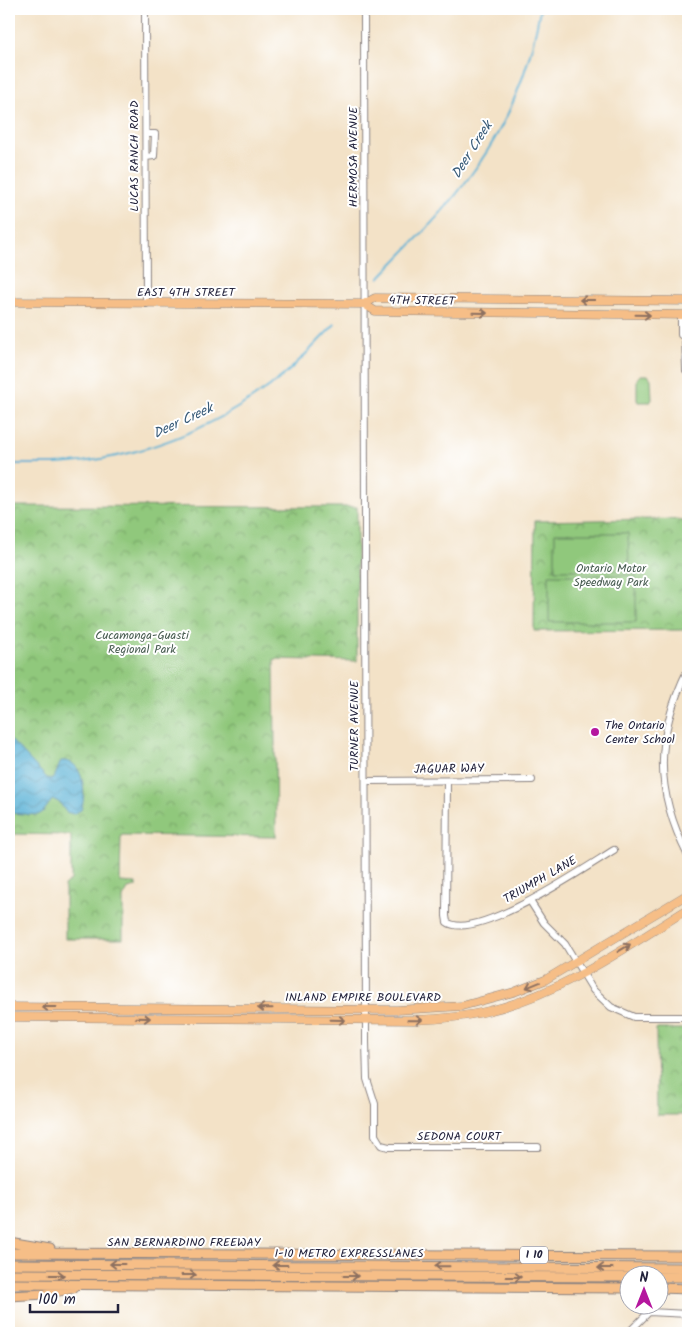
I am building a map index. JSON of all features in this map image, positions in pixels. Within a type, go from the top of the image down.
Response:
[{"type":"highway","points":[[9,1242],[72,1254]]},
{"type":"highway","name":"SAN BERNARDINO FREEWAY","points":[[9,1254],[688,1256]]},
{"type":"highway","name":"I-10 METRO EXPRESSLANES","points":[[9,1264],[688,1268]]},
{"type":"highway","name":"I-10 METRO EXPRESSLANES","points":[[9,1274],[620,1277]]},
{"type":"highway","points":[[670,1277],[688,1277]]},
{"type":"highway","points":[[9,1284],[620,1288]]},
{"type":"highway","points":[[9,1296],[46,1294],[85,1284]]},
{"type":"highway","points":[[670,1288],[688,1289]]},
{"type":"main road","name":"4TH STREET","points":[[686,315],[375,311],[364,304],[375,298],[688,301]]},
{"type":"main road","name":"EAST 4TH STREET","points":[[9,302],[364,304]]},
{"type":"main road","name":"INLAND EMPIRE BOULEVARD","points":[[9,1007],[366,1010],[462,1006],[514,992],[545,980],[688,894]]},
{"type":"main road","name":"INLAND EMPIRE BOULEVARD","points":[[9,1017],[366,1020],[437,1019],[464,1016],[489,1011],[543,993],[583,973],[688,909]]},
{"type":"street","name":"LUCAS RANCH ROAD","points":[[145,9],[146,304]]},
{"type":"street","name":"HERMOSA AVENUE","points":[[364,9],[364,304]]},
{"type":"street","name":"TURNER AVENUE","points":[[364,304],[367,1079],[375,1104],[375,1135],[380,1144]]},
{"type":"street","points":[[686,315],[681,335],[685,337],[686,370]]},
{"type":"street","points":[[688,669],[672,707],[667,729],[663,768],[668,807],[676,832],[688,856]]},
{"type":"street","name":"TRIUMPH LANE","points":[[447,780],[447,922],[451,925],[461,927],[484,922],[530,901],[614,850]]},
{"type":"street","name":"JAGUAR WAY","points":[[366,781],[532,780]]},
{"type":"street","points":[[530,901],[544,923],[565,944],[593,990],[602,1000],[621,1013],[634,1017],[688,1017]]},
{"type":"street","name":"SEDONA COURT","points":[[380,1144],[389,1148],[538,1147]]},
{"type":"street","points":[[628,1333],[649,1312],[688,1314]]},
{"type":"green space","points":[[640,375],[648,375],[651,379],[652,400],[650,402],[638,402],[637,400],[637,379]]},
{"type":"green space","name":"Cucamonga-Guasti Regional Park","points":[[9,506],[357,507],[357,661],[274,659],[276,837],[121,835],[120,882],[136,883],[136,887],[128,889],[123,898],[123,939],[65,939],[64,886],[71,880],[71,835],[9,834]]},
{"type":"green space","name":"Ontario Motor Speedway Park","points":[[688,520],[688,630],[534,631],[535,521]]},
{"type":"green space","points":[[555,533],[628,533],[629,570],[555,570]]},
{"type":"green space","points":[[549,575],[636,575],[636,622],[549,622]]},
{"type":"green space","points":[[656,1029],[688,1029],[688,1115],[657,1115]]},
{"type":"water","points":[[9,738],[47,778],[54,778],[61,761],[75,765],[82,779],[84,796],[81,810],[73,814],[66,812],[60,803],[52,800],[43,812],[38,815],[9,813]]},
{"type":"waterway","name":"Deer Creek","points":[[379,278],[449,203],[470,176],[495,138],[515,97],[523,75],[536,31],[540,9]]},
{"type":"waterway","name":"Deer Creek","points":[[9,464],[54,464],[85,461],[116,456],[176,438],[205,425],[259,394],[291,369],[335,324]]},
{"type":"railway","points":[[11,9],[12,185]]},
{"type":"place","name":"The Ontario Center School","points":[[595,732]]}]
